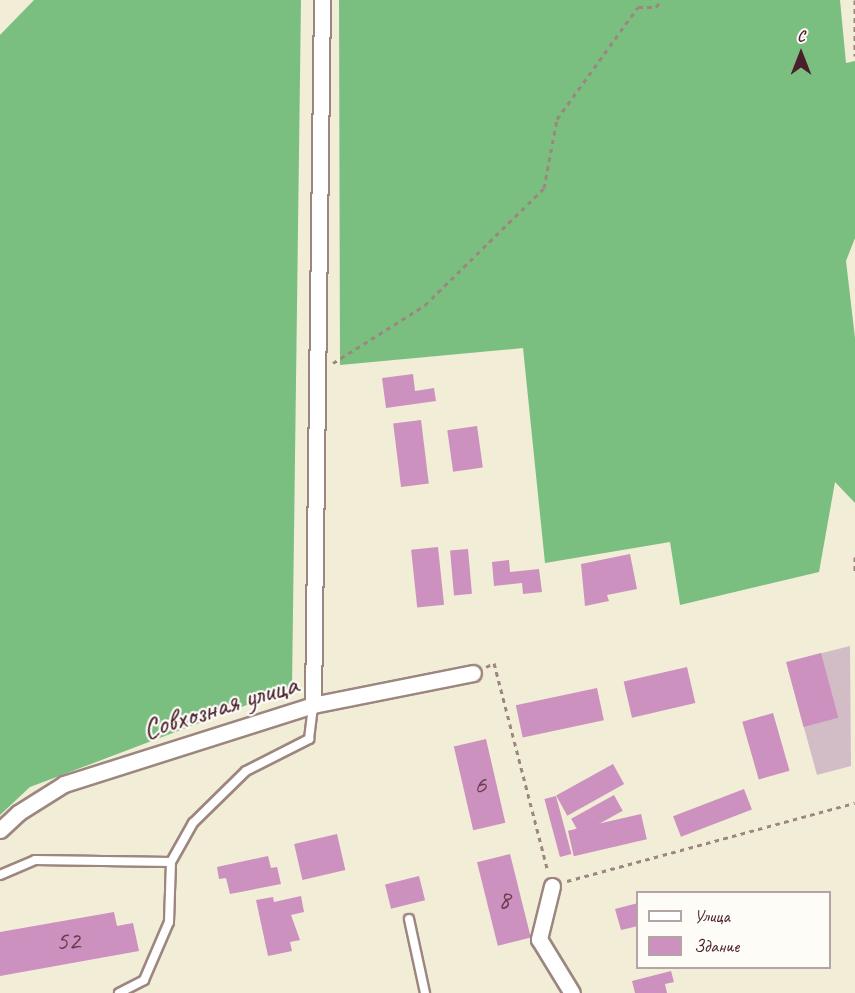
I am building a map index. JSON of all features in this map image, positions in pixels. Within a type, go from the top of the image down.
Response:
[{"type":"street","points":[[313,705],[322,0]]},
{"type":"street","name":"Совхозная улица","points":[[0,830],[18,813],[64,784],[313,705],[473,673]]},
{"type":"street","points":[[552,886],[540,939],[572,993]]},
{"type":"lane","points":[[119,993],[144,980],[169,922],[171,862],[193,823],[246,771],[309,739],[313,705]]},
{"type":"lane","points":[[0,875],[35,860],[171,862]]},
{"type":"lane","points":[[410,919],[425,993]]},
{"type":"path","points":[[318,373],[425,306],[544,188],[557,119],[638,7],[656,7],[661,0]]},
{"type":"path","points":[[855,0],[855,56]]},
{"type":"path","points":[[855,557],[855,572]]},
{"type":"path","points":[[473,673],[494,663],[552,886],[855,803]]},
{"type":"shaded area","points":[[850,646],[851,766],[817,775],[786,662]]},
{"type":"green space","points":[[34,0],[301,0],[292,688],[30,787],[0,815],[0,35]]},
{"type":"green space","points":[[339,0],[840,0],[846,63],[855,61],[855,238],[846,261],[855,338],[855,503],[835,482],[819,572],[680,605],[670,542],[545,563],[523,348],[340,365]]},
{"type":"building","points":[[413,374],[415,391],[434,388],[436,401],[386,408],[382,378]]},
{"type":"building","points":[[421,420],[429,484],[401,487],[393,423]]},
{"type":"building","points":[[477,426],[483,468],[453,472],[447,430]]},
{"type":"building","points":[[438,547],[444,605],[417,608],[411,550]]},
{"type":"building","points":[[468,549],[472,594],[454,595],[450,551]]},
{"type":"building","points":[[630,554],[637,589],[607,595],[609,601],[585,606],[581,564]]},
{"type":"building","points":[[509,560],[510,572],[539,569],[542,592],[523,594],[522,583],[494,586],[492,562]]},
{"type":"building","points":[[821,653],[838,718],[804,727],[786,662]]},
{"type":"building","points":[[687,667],[695,703],[632,718],[624,682]]},
{"type":"building","points":[[597,688],[604,720],[523,738],[516,705]]},
{"type":"building","points":[[773,713],[790,771],[759,779],[742,722]]},
{"type":"building","points":[[486,739],[505,823],[473,830],[454,746]]},
{"type":"building","points":[[613,764],[624,784],[567,816],[556,796]]},
{"type":"building","points":[[744,789],[752,810],[681,837],[673,816]]},
{"type":"building","points":[[614,795],[623,811],[580,834],[571,819]]},
{"type":"building","points":[[556,796],[572,854],[560,857],[544,799]]},
{"type":"building","points":[[641,814],[647,839],[574,856],[568,831]]},
{"type":"building","points":[[337,834],[345,870],[302,880],[294,844]]},
{"type":"building","points":[[510,854],[531,937],[498,946],[477,862]]},
{"type":"building","points":[[268,856],[271,868],[277,867],[281,884],[230,894],[226,878],[219,879],[217,867]]},
{"type":"building","points":[[419,876],[425,900],[391,909],[385,884]]},
{"type":"building","points":[[301,896],[304,912],[291,915],[300,940],[290,942],[292,951],[268,956],[256,900],[273,897],[274,902]]},
{"type":"building","points":[[636,904],[636,926],[621,930],[615,909]]},
{"type":"building","points":[[114,912],[117,926],[133,923],[139,951],[0,976],[0,932]]},
{"type":"building","points":[[671,971],[674,982],[665,984],[667,993],[635,993],[632,981]]}]
